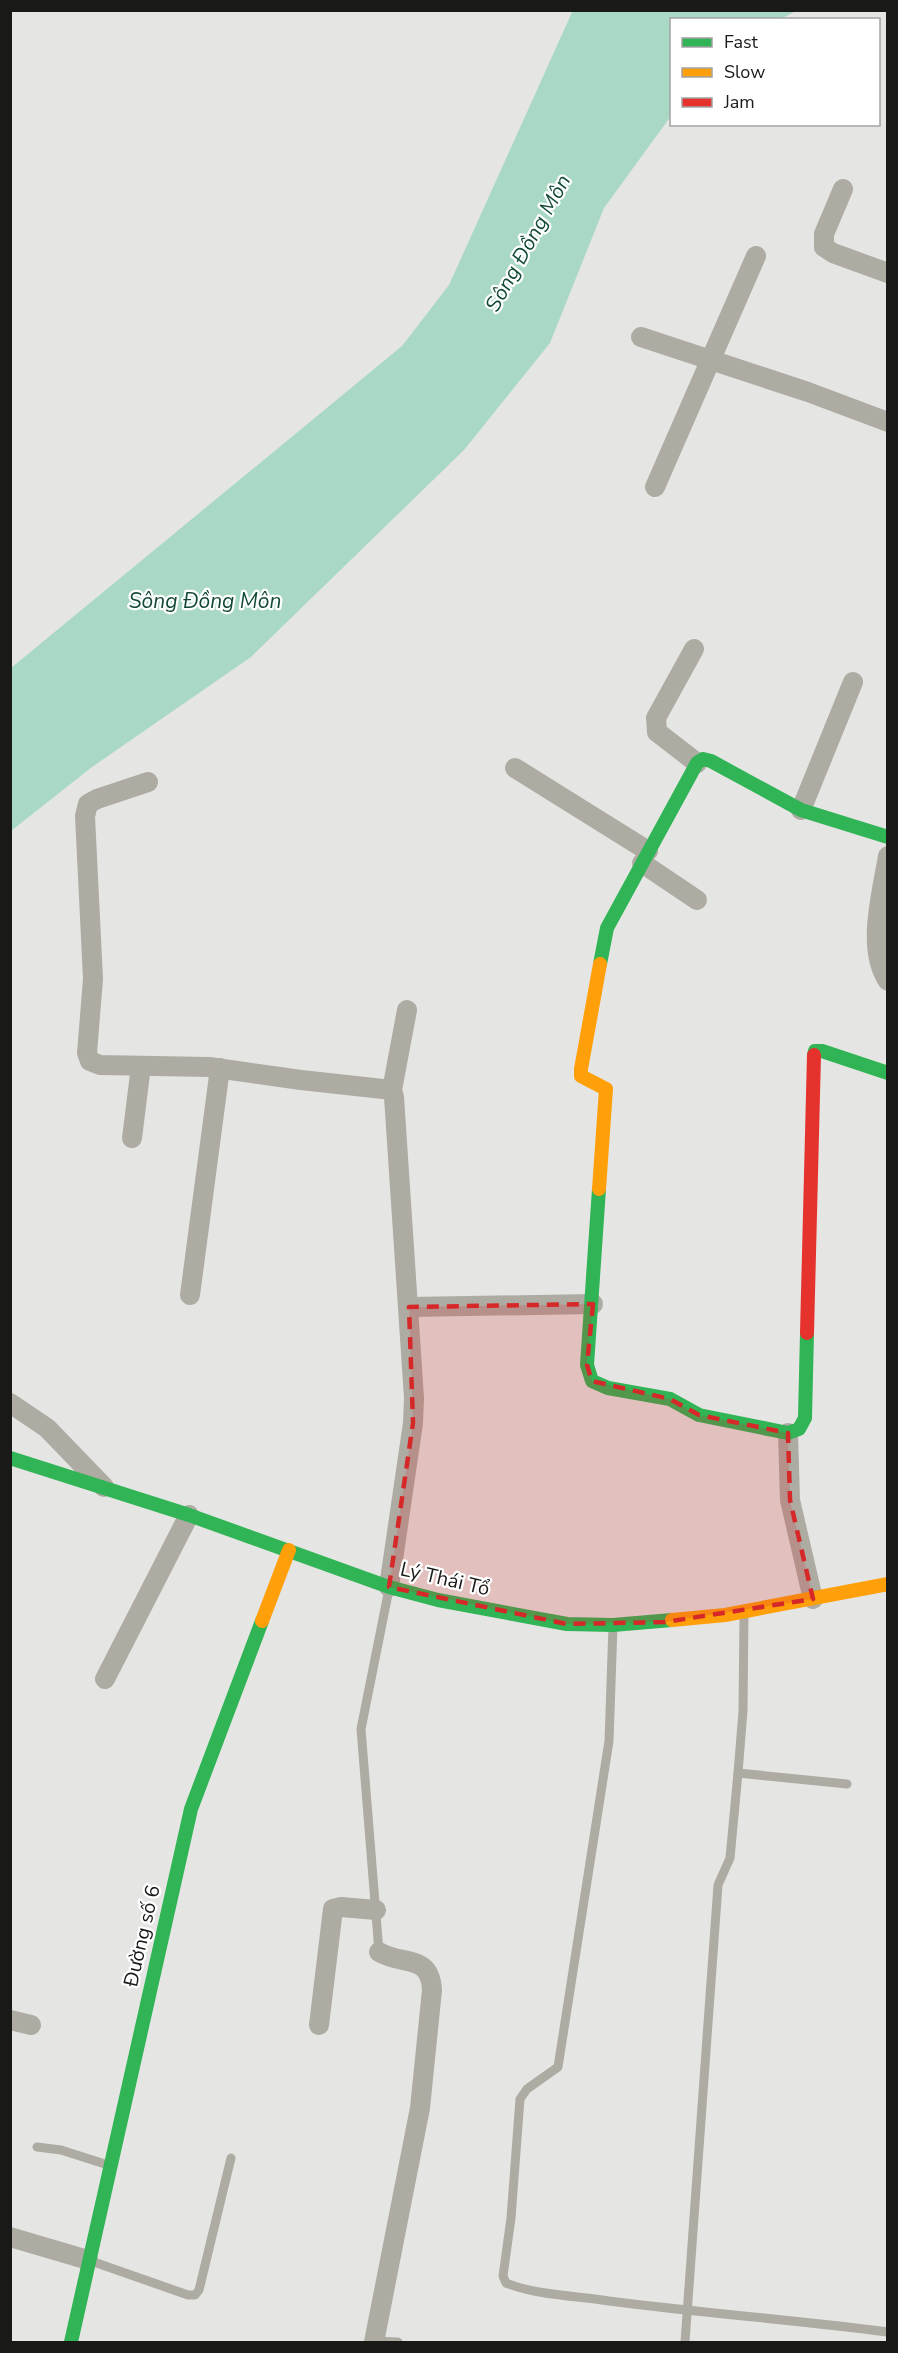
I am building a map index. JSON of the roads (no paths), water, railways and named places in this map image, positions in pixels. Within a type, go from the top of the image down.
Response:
[{"type":"street","points":[[843,189],[824,234],[824,247],[833,253],[888,273]]},
{"type":"street","points":[[655,487],[756,256]]},
{"type":"street","points":[[641,337],[808,392],[888,422]]},
{"type":"street","points":[[693,649],[656,718],[655,726],[657,732],[697,763]]},
{"type":"street","points":[[801,810],[853,682]]},
{"type":"street","points":[[888,837],[801,810],[711,761],[703,759],[697,763],[645,857],[607,928],[581,1070],[581,1076],[606,1089],[587,1365],[592,1381],[608,1388],[670,1399],[699,1415],[788,1433],[799,1429],[805,1418],[813,1057],[815,1051],[822,1051],[888,1073]]},
{"type":"street","points":[[515,768],[645,857],[697,900]]},
{"type":"street","points":[[147,782],[97,799],[88,804],[85,816],[93,979],[87,1053],[90,1061],[100,1065],[220,1068],[392,1090]]},
{"type":"street","points":[[888,856],[876,933],[883,973],[888,981]]},
{"type":"street","points":[[389,1587],[413,1423],[414,1398],[392,1090],[407,1010]]},
{"type":"street","points":[[132,1138],[141,1066]]},
{"type":"street","points":[[190,1295],[220,1068]]},
{"type":"street","points":[[409,1307],[593,1304]]},
{"type":"street","points":[[10,1403],[47,1428],[105,1487]]},
{"type":"street","points":[[788,1433],[790,1500],[813,1599]]},
{"type":"street","name":"Lý Thái Tổ","points":[[10,1458],[189,1515],[389,1587],[438,1600],[567,1624],[613,1625],[665,1622],[744,1612],[888,1584]]},
{"type":"street","points":[[105,1679],[189,1515]]},
{"type":"street","name":"Đường số 6","points":[[71,2343],[191,1809],[289,1550]]},
{"type":"street","points":[[319,2025],[333,1909],[341,1907],[376,1910]]},
{"type":"street","points":[[374,2342],[420,2108],[432,1990],[431,1977],[424,1967],[413,1961],[386,1956],[380,1952]]},
{"type":"street","points":[[10,2020],[32,2025]]},
{"type":"street","points":[[10,2237],[88,2260]]},
{"type":"lane","points":[[380,1952],[361,1729],[389,1587]]},
{"type":"lane","points":[[685,2343],[718,1885],[729,1858],[738,1773],[743,1711],[744,1612]]},
{"type":"lane","points":[[613,1625],[609,1741],[558,2067],[527,2089],[520,2099],[511,2218],[503,2276],[506,2283],[515,2287],[687,2311],[888,2332]]},
{"type":"lane","points":[[738,1773],[847,1784]]},
{"type":"lane","points":[[37,2147],[61,2150],[110,2165]]},
{"type":"lane","points":[[88,2260],[188,2295],[195,2295],[199,2290],[231,2158]]},
{"type":"lane","points":[[374,2342],[398,2343]]},
{"type":"water","name":"Sông Đồng Môn","points":[[573,10],[796,11],[783,18],[670,18],[670,117],[604,208],[550,343],[464,450],[251,657],[92,767],[11,831],[11,668],[402,346],[449,285]]}]
